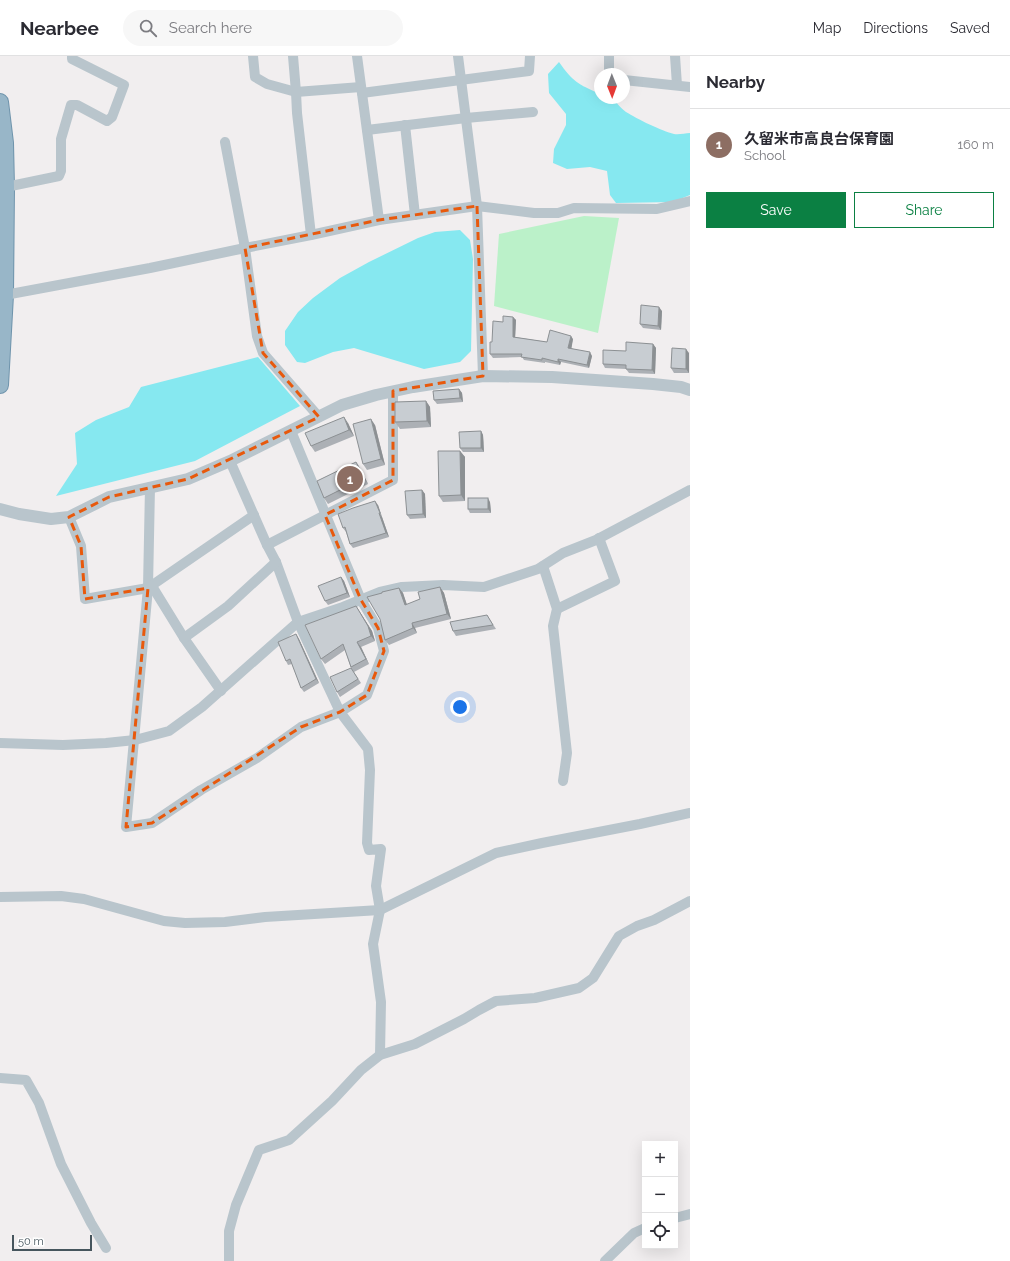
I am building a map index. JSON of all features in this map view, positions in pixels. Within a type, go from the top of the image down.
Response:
[{"type":"highway","points":[[0,102],[3,136],[3,168],[6,187],[5,295],[0,385]]},
{"type":"street","points":[[6,187],[59,176],[61,171],[61,139],[71,105],[77,105],[107,122],[112,118],[124,85],[72,59],[72,56]]},
{"type":"street","points":[[253,56],[255,77],[267,84],[296,92],[362,90],[529,71],[530,56]]},
{"type":"street","points":[[293,56],[297,113],[311,236]]},
{"type":"street","points":[[357,56],[379,220]]},
{"type":"street","points":[[458,56],[477,206],[483,376]]},
{"type":"street","points":[[609,56],[609,68]]},
{"type":"street","points":[[675,56],[677,85]]},
{"type":"street","points":[[630,81],[690,87]]},
{"type":"street","points":[[367,130],[466,118],[533,112]]},
{"type":"street","points":[[405,125],[415,215]]},
{"type":"street","points":[[225,142],[245,248],[257,336],[263,353],[319,417]]},
{"type":"street","points":[[5,295],[311,236],[379,220],[477,206],[534,213],[558,213],[574,208],[657,209],[690,201]]},
{"type":"street","points":[[0,509],[19,514],[51,519],[69,518],[109,497],[188,479],[230,462],[342,405],[376,395],[413,387],[483,376],[552,377],[653,384],[681,387],[690,390]]},
{"type":"street","points":[[267,545],[392,480],[393,391]]},
{"type":"street","points":[[150,487],[150,587],[126,827],[152,822],[201,790],[257,758],[301,727],[340,712],[367,695],[384,652],[378,628],[361,600],[291,431]]},
{"type":"street","points":[[230,462],[276,562],[298,622],[340,712],[368,749],[370,770],[367,843],[369,850],[381,849],[376,886],[380,910],[373,944],[381,1002],[380,1055]]},
{"type":"street","points":[[0,743],[63,745],[134,740],[169,731],[221,691],[298,622],[380,592],[402,587],[443,585],[484,587],[538,570],[563,553],[599,538],[690,490]]},
{"type":"street","points":[[69,518],[81,546],[85,599],[150,587],[254,515]]},
{"type":"street","points":[[557,609],[615,581],[599,538]]},
{"type":"street","points":[[184,638],[228,606],[276,562]]},
{"type":"street","points":[[543,566],[557,609],[553,626],[567,753],[563,782]]},
{"type":"street","points":[[150,587],[221,691]]},
{"type":"street","points":[[0,898],[61,896],[76,898],[106,904],[164,921],[185,924],[225,922],[265,917],[380,910],[496,853],[690,813]]},
{"type":"street","points":[[229,1261],[229,1231],[232,1218],[258,1150],[289,1140],[332,1100],[361,1070],[380,1055],[415,1044],[496,1001],[536,998],[579,988],[593,978],[619,936],[690,901]]},
{"type":"street","points":[[0,1078],[26,1080],[39,1103],[61,1164],[91,1223],[106,1248]]},
{"type":"street","points":[[678,1217],[690,1214]]},
{"type":"street","points":[[605,1261],[634,1233],[642,1229]]},
{"type":"highlighted area","points":[[477,206],[483,376],[393,391],[393,480],[325,515],[361,600],[378,628],[384,651],[367,695],[340,712],[301,727],[152,823],[126,827],[148,588],[85,599],[81,546],[69,517],[109,497],[188,479],[319,417],[263,353],[245,248],[379,220]]},
{"type":"green space","points":[[584,216],[619,218],[598,333],[494,306],[499,234]]},
{"type":"water","points":[[559,62],[576,82],[594,91],[594,104],[617,104],[626,112],[656,128],[674,134],[690,133],[690,195],[673,202],[616,203],[610,195],[607,171],[590,167],[567,169],[553,163],[554,149],[566,125],[566,114],[549,93],[548,74]]},
{"type":"water","points":[[460,230],[470,240],[473,259],[471,351],[460,362],[424,369],[354,348],[333,352],[305,363],[297,362],[285,345],[285,331],[298,312],[313,298],[340,278],[418,238],[435,232]]},
{"type":"water","points":[[258,357],[300,406],[195,461],[56,496],[77,464],[75,433],[96,420],[129,407],[141,387]]},
{"type":"building","points":[[641,305],[659,307],[658,326],[640,324]]},
{"type":"building","points":[[503,316],[513,317],[513,337],[547,342],[550,330],[571,336],[568,348],[590,352],[587,365],[558,359],[558,362],[542,358],[542,360],[521,357],[522,354],[490,354],[493,321],[503,322]]},
{"type":"building","points":[[626,342],[653,344],[652,370],[626,369],[626,365],[603,364],[603,350],[626,351]]},
{"type":"building","points":[[672,348],[686,349],[686,369],[671,368]]},
{"type":"building","points":[[459,389],[460,398],[434,400],[433,391]]},
{"type":"building","points":[[426,401],[427,421],[395,422],[395,402]]},
{"type":"building","points":[[344,417],[349,430],[311,446],[305,433]]},
{"type":"building","points":[[371,419],[381,459],[363,464],[353,424]]},
{"type":"building","points":[[481,431],[481,448],[460,448],[459,432]]},
{"type":"building","points":[[438,451],[460,451],[461,495],[439,496]]},
{"type":"building","points":[[356,462],[364,478],[324,498],[317,481]]},
{"type":"building","points":[[422,490],[423,514],[407,515],[405,491]]},
{"type":"building","points":[[468,498],[488,498],[488,509],[468,509]]},
{"type":"building","points":[[375,501],[386,533],[350,544],[345,527],[343,528],[338,514]]},
{"type":"building","points":[[341,577],[347,593],[325,601],[318,586]]},
{"type":"building","points":[[440,587],[447,614],[412,623],[413,628],[385,640],[380,619],[367,597],[399,588],[405,605],[420,599],[418,592]]},
{"type":"building","points":[[356,606],[368,626],[371,636],[357,642],[366,659],[351,667],[343,644],[321,659],[305,625]]},
{"type":"building","points":[[487,615],[493,625],[453,631],[450,622]]},
{"type":"building","points":[[296,634],[316,679],[301,688],[290,659],[286,661],[278,642]]},
{"type":"building","points":[[351,668],[358,679],[337,692],[330,677]]},
{"type":"place","name":"久留米市高良台保育園","points":[[350,479]]}]
